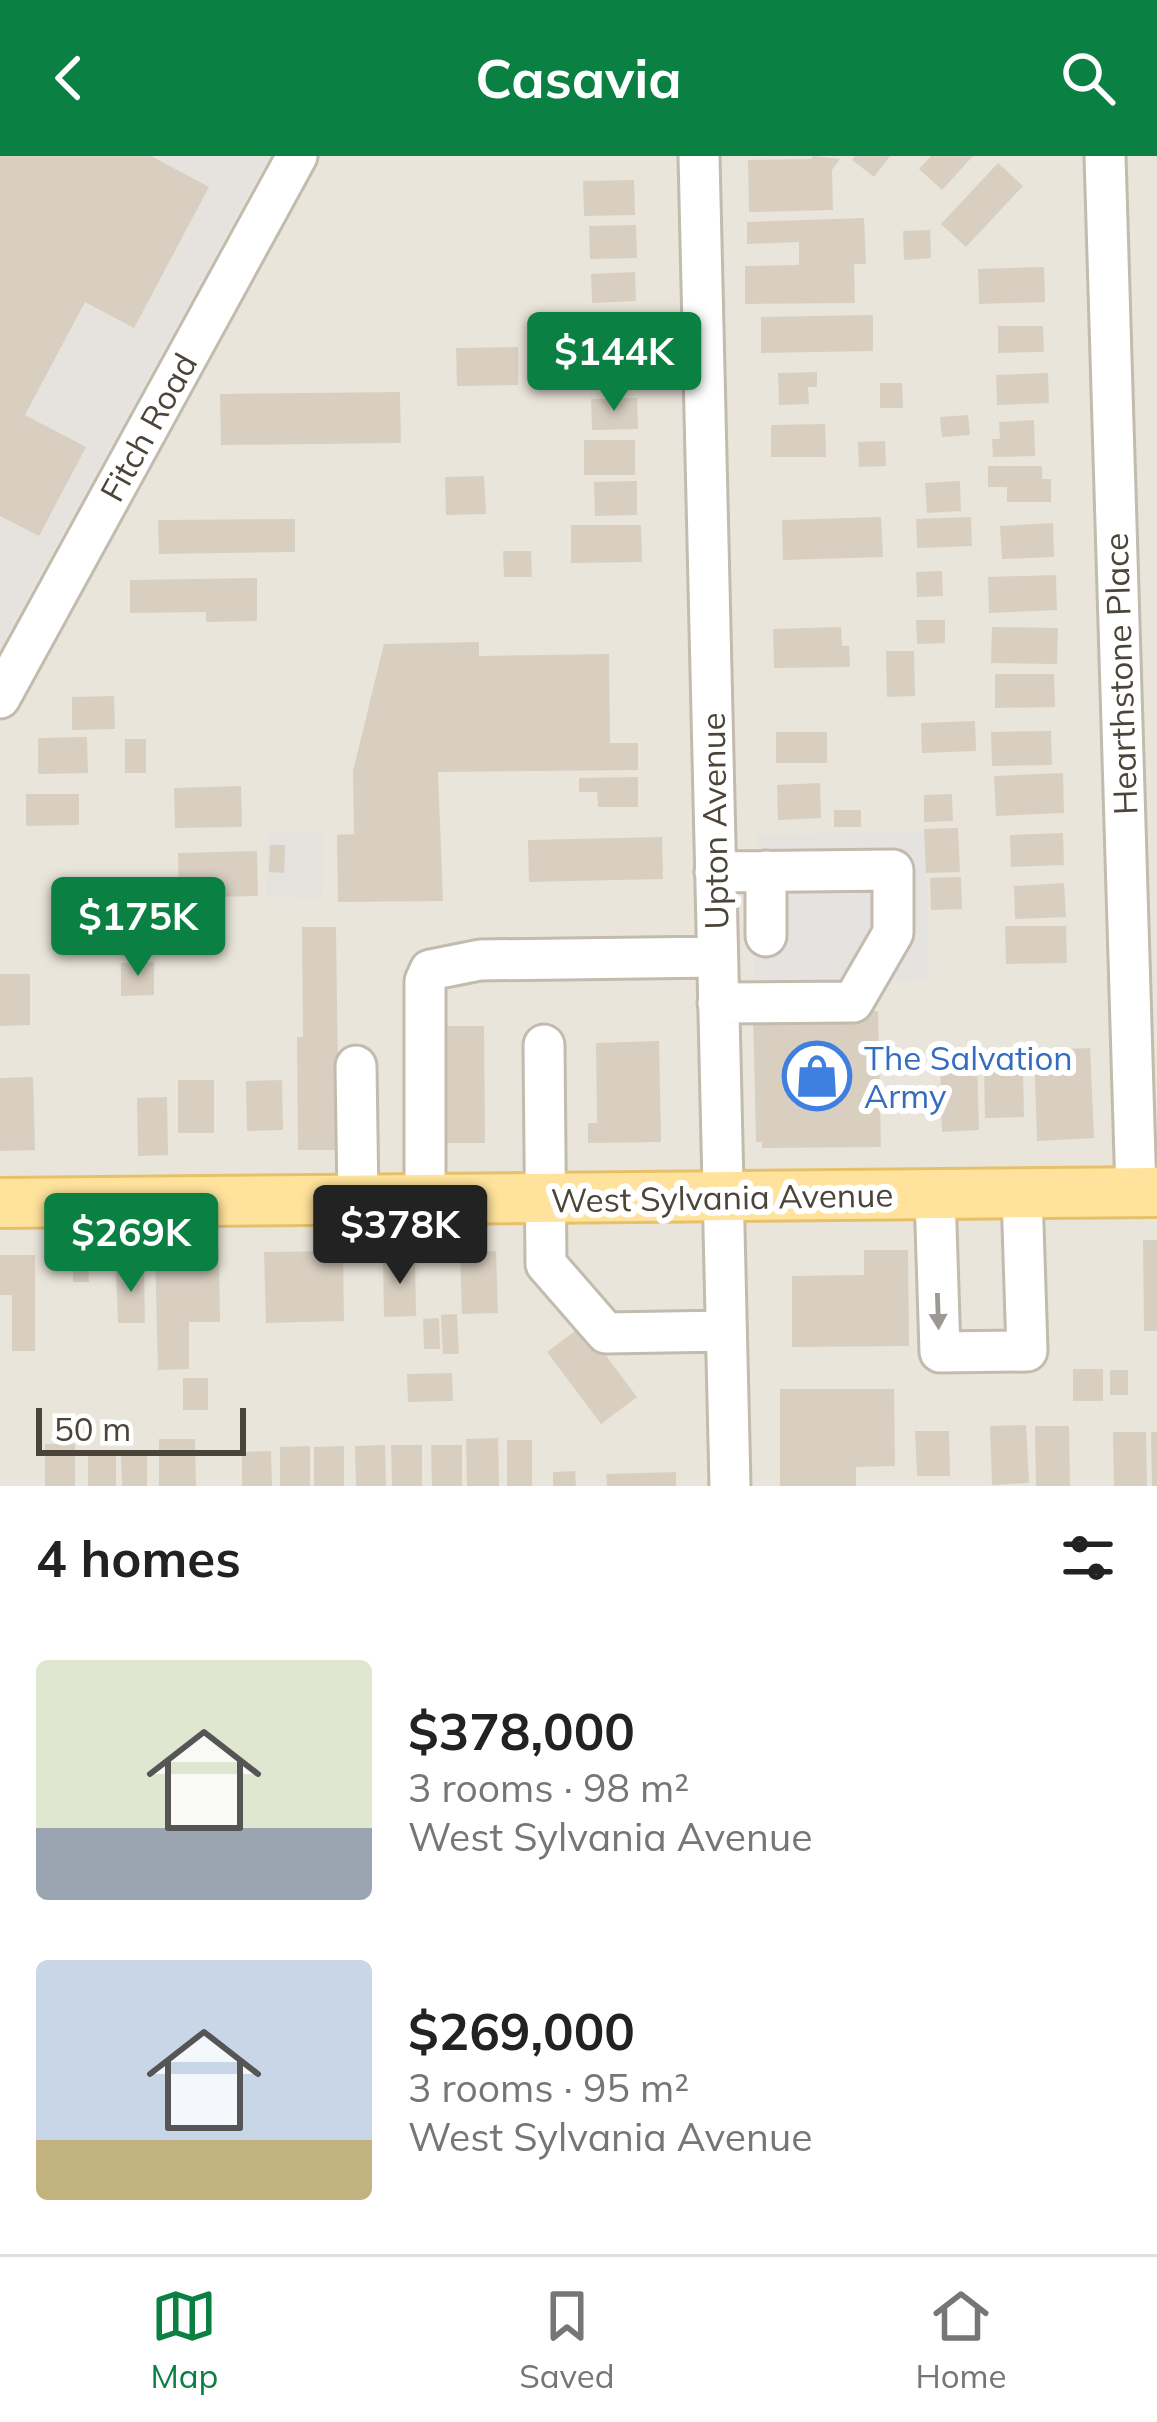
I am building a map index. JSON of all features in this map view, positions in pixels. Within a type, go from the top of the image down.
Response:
[{"type":"main road","name":"West Sylvania Avenue","points":[[0,1204],[1146,1192]]},
{"type":"street","name":"Fitch Road","points":[[0,698],[297,156]]},
{"type":"street","name":"Upton Avenue","points":[[699,156],[730,1486]]},
{"type":"street","name":"Hearthstone Place","points":[[1106,156],[1146,1192]]},
{"type":"street","points":[[715,872],[892,870],[892,933],[853,1002],[718,1003]]},
{"type":"street","points":[[766,871],[766,936]]},
{"type":"street","points":[[425,1199],[425,980],[430,970],[481,960],[717,957]]},
{"type":"street","points":[[544,1045],[546,1264],[606,1333],[726,1331]]},
{"type":"street","points":[[356,1066],[358,1200]]},
{"type":"street","points":[[935,1194],[940,1352],[1027,1351],[1022,1193]]},
{"type":"shaded area","points":[[0,156],[270,156],[0,648]]},
{"type":"shaded area","points":[[270,156],[1157,156],[1157,1486],[0,1486],[0,648]]},
{"type":"shaded area","points":[[926,831],[929,980],[875,982],[876,1011],[753,1010],[757,835]]},
{"type":"shaded area","points":[[268,832],[323,833],[322,898],[266,897]]},
{"type":"building","points":[[0,156],[151,156],[209,187],[134,328],[85,302],[25,415],[86,447],[39,536],[0,516]]},
{"type":"building","points":[[855,156],[890,156],[874,177],[852,160]]},
{"type":"building","points":[[931,156],[973,156],[942,190],[919,169]]},
{"type":"building","points":[[840,159],[832,170],[833,210],[749,212],[748,160]]},
{"type":"building","points":[[998,163],[1023,186],[966,247],[941,224]]},
{"type":"building","points":[[634,180],[635,215],[584,216],[583,181]]},
{"type":"building","points":[[864,218],[866,264],[854,264],[855,303],[745,304],[745,266],[799,265],[799,242],[747,244],[747,222]]},
{"type":"building","points":[[636,225],[637,258],[590,259],[589,226]]},
{"type":"building","points":[[930,230],[931,258],[904,260],[903,231]]},
{"type":"building","points":[[1044,267],[1045,302],[979,304],[978,269]]},
{"type":"building","points":[[635,272],[636,301],[592,303],[591,274]]},
{"type":"building","points":[[637,313],[638,341],[588,343],[587,315]]},
{"type":"building","points":[[873,315],[873,351],[761,353],[761,317]]},
{"type":"building","points":[[998,326],[1043,326],[1044,352],[998,353]]},
{"type":"building","points":[[518,347],[518,385],[457,386],[456,348]]},
{"type":"building","points":[[637,357],[638,386],[599,387],[598,358]]},
{"type":"building","points":[[817,372],[817,387],[808,387],[809,404],[779,405],[778,373]]},
{"type":"building","points":[[1048,373],[1049,403],[997,405],[996,375]]},
{"type":"building","points":[[880,383],[902,383],[903,408],[880,408]]},
{"type":"building","points":[[400,392],[401,443],[221,445],[220,394]]},
{"type":"building","points":[[637,398],[638,429],[592,430],[591,399]]},
{"type":"building","points":[[968,415],[970,435],[942,437],[940,417]]},
{"type":"building","points":[[1034,420],[1035,456],[993,457],[992,439],[1000,439],[999,422]]},
{"type":"building","points":[[825,424],[826,457],[771,457],[771,425]]},
{"type":"building","points":[[584,440],[635,440],[635,475],[584,475]]},
{"type":"building","points":[[885,441],[886,466],[859,467],[858,442]]},
{"type":"building","points":[[988,466],[1042,466],[1042,479],[1051,479],[1051,502],[1007,502],[1007,487],[988,487]]},
{"type":"building","points":[[484,476],[486,514],[446,515],[445,477]]},
{"type":"building","points":[[637,481],[637,515],[595,516],[594,482]]},
{"type":"building","points":[[960,481],[961,511],[927,513],[925,483]]},
{"type":"building","points":[[881,517],[883,557],[783,560],[782,520]]},
{"type":"building","points":[[971,517],[972,546],[917,548],[916,519]]},
{"type":"building","points":[[295,519],[295,552],[159,554],[158,520]]},
{"type":"building","points":[[1053,523],[1054,557],[1002,559],[1000,526]]},
{"type":"building","points":[[571,525],[641,525],[642,562],[571,563]]},
{"type":"building","points":[[503,551],[531,551],[532,577],[504,577]]},
{"type":"building","points":[[942,571],[943,596],[917,597],[916,572]]},
{"type":"building","points":[[1056,575],[1057,610],[989,613],[988,577]]},
{"type":"building","points":[[257,578],[257,621],[206,622],[206,612],[130,613],[130,580]]},
{"type":"building","points":[[916,620],[945,620],[945,643],[917,644]]},
{"type":"building","points":[[841,627],[842,646],[849,646],[850,667],[774,668],[773,629]]},
{"type":"building","points":[[992,627],[1058,628],[1057,664],[991,663]]},
{"type":"building","points":[[479,642],[479,656],[609,654],[610,743],[638,743],[638,770],[438,772],[443,901],[338,902],[337,835],[354,834],[353,771],[384,644]]},
{"type":"building","points":[[886,651],[914,651],[915,696],[887,697]]},
{"type":"building","points":[[995,674],[1054,674],[1055,707],[995,708]]},
{"type":"building","points":[[114,696],[115,729],[72,730],[72,697]]},
{"type":"building","points":[[975,721],[976,751],[922,753],[921,723]]},
{"type":"building","points":[[1051,731],[1052,765],[992,766],[991,732]]},
{"type":"building","points":[[776,732],[827,732],[827,763],[776,763]]},
{"type":"building","points":[[87,737],[88,773],[38,774],[38,738]]},
{"type":"building","points":[[125,739],[146,739],[146,773],[125,773]]},
{"type":"building","points":[[1063,773],[1064,813],[996,816],[994,776]]},
{"type":"building","points":[[638,777],[638,807],[598,807],[597,792],[579,792],[579,778]]},
{"type":"building","points":[[820,783],[821,818],[778,820],[777,785]]},
{"type":"building","points":[[241,786],[242,827],[175,828],[174,788]]},
{"type":"building","points":[[26,794],[79,794],[79,825],[26,826]]},
{"type":"building","points":[[952,794],[953,821],[924,822],[924,795]]},
{"type":"building","points":[[834,810],[861,810],[861,827],[834,827]]},
{"type":"building","points":[[958,828],[960,872],[926,873],[924,829]]},
{"type":"building","points":[[1063,833],[1064,865],[1011,867],[1010,835]]},
{"type":"building","points":[[662,837],[663,879],[529,882],[528,840]]},
{"type":"building","points":[[270,845],[285,845],[284,873],[269,872]]},
{"type":"building","points":[[257,851],[258,896],[179,898],[178,853]]},
{"type":"building","points":[[961,877],[962,909],[931,910],[930,878]]},
{"type":"building","points":[[1064,883],[1066,917],[1015,919],[1014,886]]},
{"type":"building","points":[[1005,926],[1066,926],[1067,963],[1006,964]]},
{"type":"building","points":[[302,927],[336,927],[339,1150],[298,1150]]},
{"type":"building","points":[[154,962],[154,995],[121,996],[121,963]]},
{"type":"building","points":[[0,974],[30,974],[30,1025],[0,1026]]},
{"type":"building","name":"The Salvation Army","points":[[753,1010],[878,1011],[881,1147],[762,1148],[762,1142],[756,1142]]},
{"type":"building","points":[[442,1026],[484,1026],[485,1143],[443,1143]]},
{"type":"building","points":[[659,1041],[661,1142],[588,1143],[588,1123],[597,1123],[596,1043]]},
{"type":"building","points":[[1090,1048],[1094,1138],[1037,1141],[1034,1050]]},
{"type":"building","points":[[977,1061],[979,1130],[942,1132],[940,1063]]},
{"type":"building","points":[[1023,1070],[1024,1117],[985,1118],[984,1071]]},
{"type":"building","points":[[33,1077],[35,1150],[0,1151],[0,1078]]},
{"type":"building","points":[[178,1080],[214,1080],[214,1133],[178,1133]]},
{"type":"building","points":[[282,1080],[283,1130],[247,1131],[246,1081]]},
{"type":"building","points":[[167,1097],[168,1155],[138,1156],[137,1098]]},
{"type":"building","points":[[1143,1240],[1157,1240],[1157,1331],[1144,1331]]},
{"type":"building","points":[[219,1250],[220,1322],[189,1322],[189,1369],[158,1370],[155,1251]]},
{"type":"building","points":[[864,1250],[908,1250],[909,1346],[792,1347],[792,1276],[864,1275]]},
{"type":"building","points":[[343,1251],[344,1321],[266,1323],[264,1252]]},
{"type":"building","points":[[496,1251],[498,1313],[462,1314],[460,1252]]},
{"type":"building","points":[[73,1254],[88,1254],[89,1282],[73,1282]]},
{"type":"building","points":[[0,1255],[35,1255],[35,1351],[12,1351],[12,1295],[0,1295]]},
{"type":"building","points":[[415,1257],[416,1316],[384,1317],[383,1258]]},
{"type":"building","points":[[116,1268],[144,1268],[145,1323],[118,1323]]},
{"type":"building","points":[[457,1314],[459,1354],[443,1354],[441,1315]]},
{"type":"building","points":[[439,1318],[440,1349],[424,1349],[423,1319]]},
{"type":"building","points":[[583,1325],[637,1397],[601,1424],[547,1352]]},
{"type":"building","points":[[1073,1369],[1103,1369],[1103,1401],[1073,1401]]},
{"type":"building","points":[[1110,1370],[1128,1370],[1128,1395],[1110,1395]]},
{"type":"building","points":[[452,1373],[453,1401],[408,1402],[407,1374]]},
{"type":"building","points":[[183,1378],[208,1378],[208,1410],[183,1410]]},
{"type":"building","points":[[780,1389],[894,1389],[895,1466],[856,1467],[856,1486],[780,1486]]},
{"type":"building","points":[[1026,1425],[1029,1483],[992,1485],[990,1426]]},
{"type":"building","points":[[1035,1426],[1069,1426],[1070,1486],[1036,1486]]},
{"type":"building","points":[[915,1431],[949,1431],[950,1476],[917,1476]]},
{"type":"building","points":[[1113,1432],[1146,1432],[1147,1486],[1114,1486]]},
{"type":"building","points":[[1151,1432],[1157,1432],[1157,1486],[1152,1486]]},
{"type":"building","points":[[498,1438],[499,1486],[467,1486],[466,1439]]},
{"type":"building","points":[[159,1439],[195,1439],[196,1486],[159,1486]]},
{"type":"building","points":[[507,1440],[532,1440],[532,1486],[507,1486]]},
{"type":"building","points":[[45,1444],[75,1444],[75,1486],[45,1486]]},
{"type":"building","points":[[385,1445],[386,1486],[356,1486],[355,1446]]},
{"type":"building","points":[[391,1445],[422,1445],[422,1486],[392,1486]]},
{"type":"building","points":[[431,1445],[462,1445],[462,1486],[432,1486]]},
{"type":"building","points":[[310,1446],[310,1486],[280,1486],[280,1447]]},
{"type":"building","points":[[344,1446],[344,1486],[314,1486],[314,1447]]},
{"type":"building","points":[[88,1451],[116,1451],[116,1486],[88,1486]]},
{"type":"building","points":[[271,1451],[272,1486],[242,1486],[242,1452]]},
{"type":"building","points":[[121,1453],[147,1453],[147,1486],[122,1486]]},
{"type":"building","points":[[575,1471],[576,1486],[553,1486],[553,1472]]},
{"type":"building","points":[[676,1472],[676,1486],[607,1486],[606,1474]]},
{"type":"place","name":"The Salvation Army","points":[[817,1076]]}]
